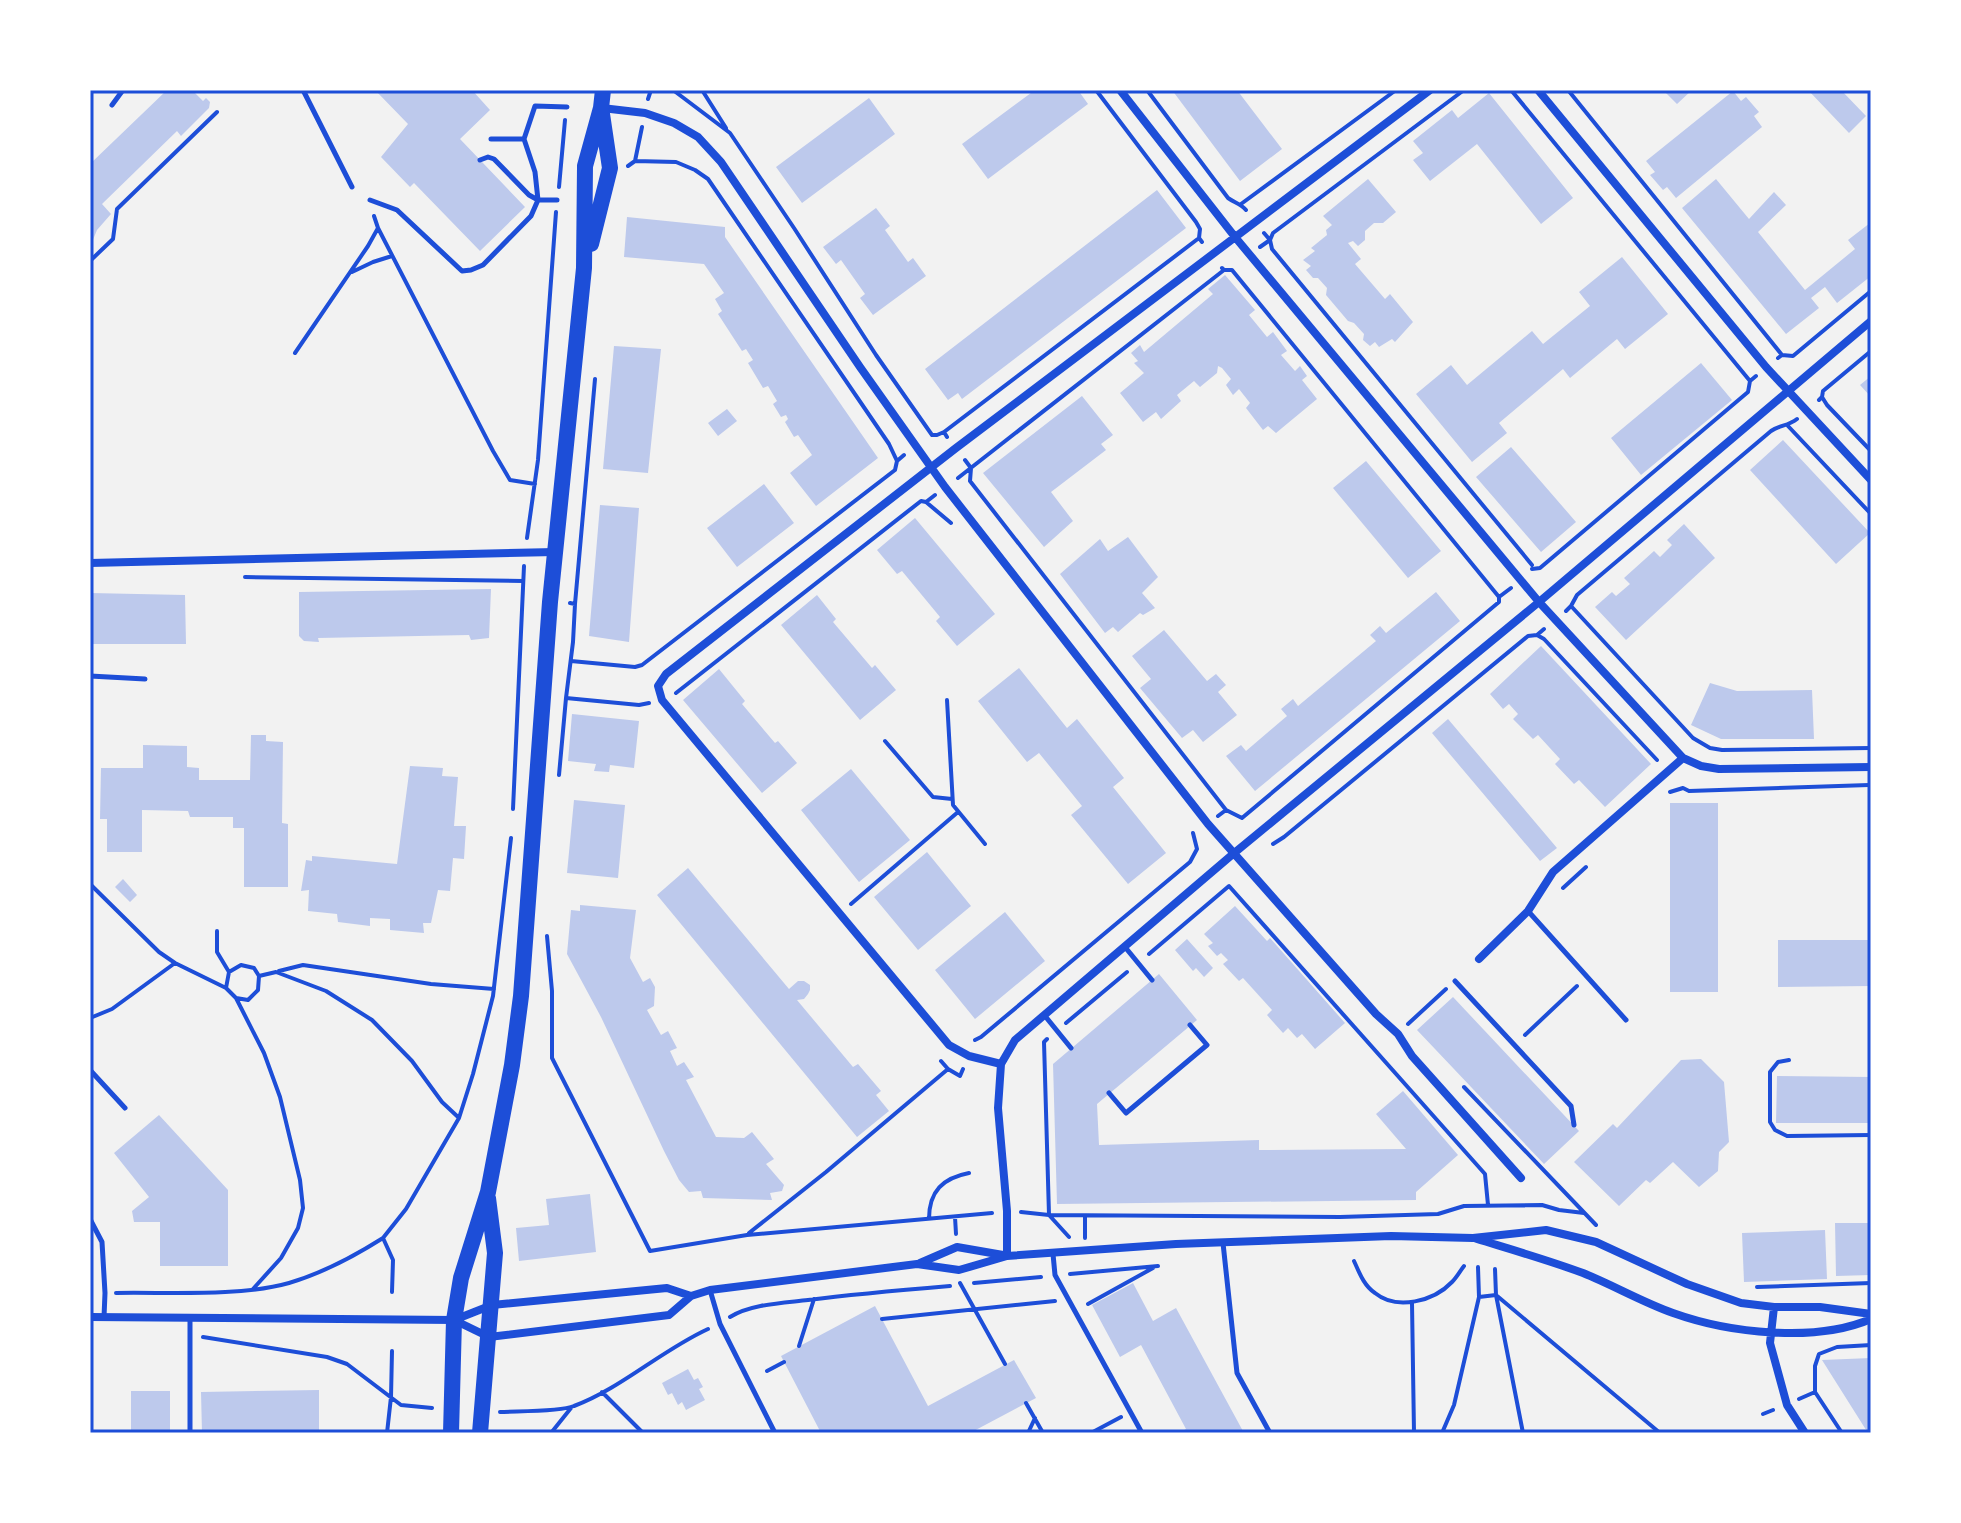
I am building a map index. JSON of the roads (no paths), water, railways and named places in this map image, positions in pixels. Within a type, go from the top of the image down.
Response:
[{"type":"main road","points":[[451,1433],[454,1320],[461,1278],[488,1192],[512,1065],[521,996],[550,602],[584,268],[585,166],[603,90]]},
{"type":"main road","points":[[584,268],[610,168],[601,108]]},
{"type":"main road","points":[[480,1433],[495,1253],[488,1192]]},
{"type":"street","points":[[1120,90],[1235,237],[1539,602],[1683,758],[1719,769],[1871,767]]},
{"type":"street","points":[[1001,1064],[969,1056],[949,1045],[662,700],[658,686],[666,674],[931,468],[1430,90]]},
{"type":"street","points":[[1538,90],[1787,391],[1871,480]]},
{"type":"street","points":[[601,108],[645,113],[674,123],[698,137],[721,162],[931,468],[1208,824],[1376,1014],[1398,1034],[1412,1056],[1521,1178]]},
{"type":"street","points":[[1007,1256],[1007,1211],[998,1108],[1001,1064],[1015,1040],[1871,321]]},
{"type":"street","points":[[90,563],[556,553]]},
{"type":"street","points":[[1479,959],[1530,914],[1553,872],[1683,758]]},
{"type":"street","points":[[454,1320],[489,1337],[669,1315],[691,1296],[710,1290],[917,1264],[959,1270],[1007,1256],[1223,1242],[1391,1236],[1473,1238],[1546,1230],[1596,1242],[1687,1284],[1741,1303],[1820,1307],[1871,1316]]},
{"type":"street","points":[[1473,1238],[1584,1274],[1672,1313],[1723,1327],[1802,1333],[1854,1326],[1871,1316]]},
{"type":"street","points":[[917,1264],[957,1247],[1007,1256]]},
{"type":"street","points":[[90,1317],[454,1320],[492,1305],[667,1288],[691,1296]]},
{"type":"street","points":[[1774,1307],[1770,1343],[1787,1405],[1805,1433]]},
{"type":"lane","points":[[112,105],[123,90]]},
{"type":"lane","points":[[303,90],[352,187]]},
{"type":"lane","points":[[370,200],[397,210],[462,271],[483,265],[531,216],[538,200],[535,172],[524,139],[535,106],[567,107]]},
{"type":"lane","points":[[491,139],[524,139]]},
{"type":"lane","points":[[480,160],[488,157],[494,159],[529,195],[538,200],[557,200]]},
{"type":"lane","points":[[90,676],[145,679]]},
{"type":"lane","points":[[1530,914],[1626,1020]]},
{"type":"lane","points":[[1124,946],[1152,980]]},
{"type":"lane","points":[[1455,981],[1571,1106],[1574,1125]]},
{"type":"lane","points":[[1044,1015],[1071,1048]]},
{"type":"lane","points":[[1109,1093],[1126,1113],[1149,1094],[1207,1045],[1190,1025]]},
{"type":"lane","points":[[90,1070],[125,1108]]},
{"type":"lane","points":[[90,1219],[102,1242],[104,1317]]},
{"type":"lane","points":[[1223,1242],[1237,1373],[1270,1433]]},
{"type":"lane","points":[[1053,1253],[1055,1275],[1142,1433]]},
{"type":"lane","points":[[710,1290],[720,1324],[775,1433]]},
{"type":"lane","points":[[190,1317],[190,1433]]}]
